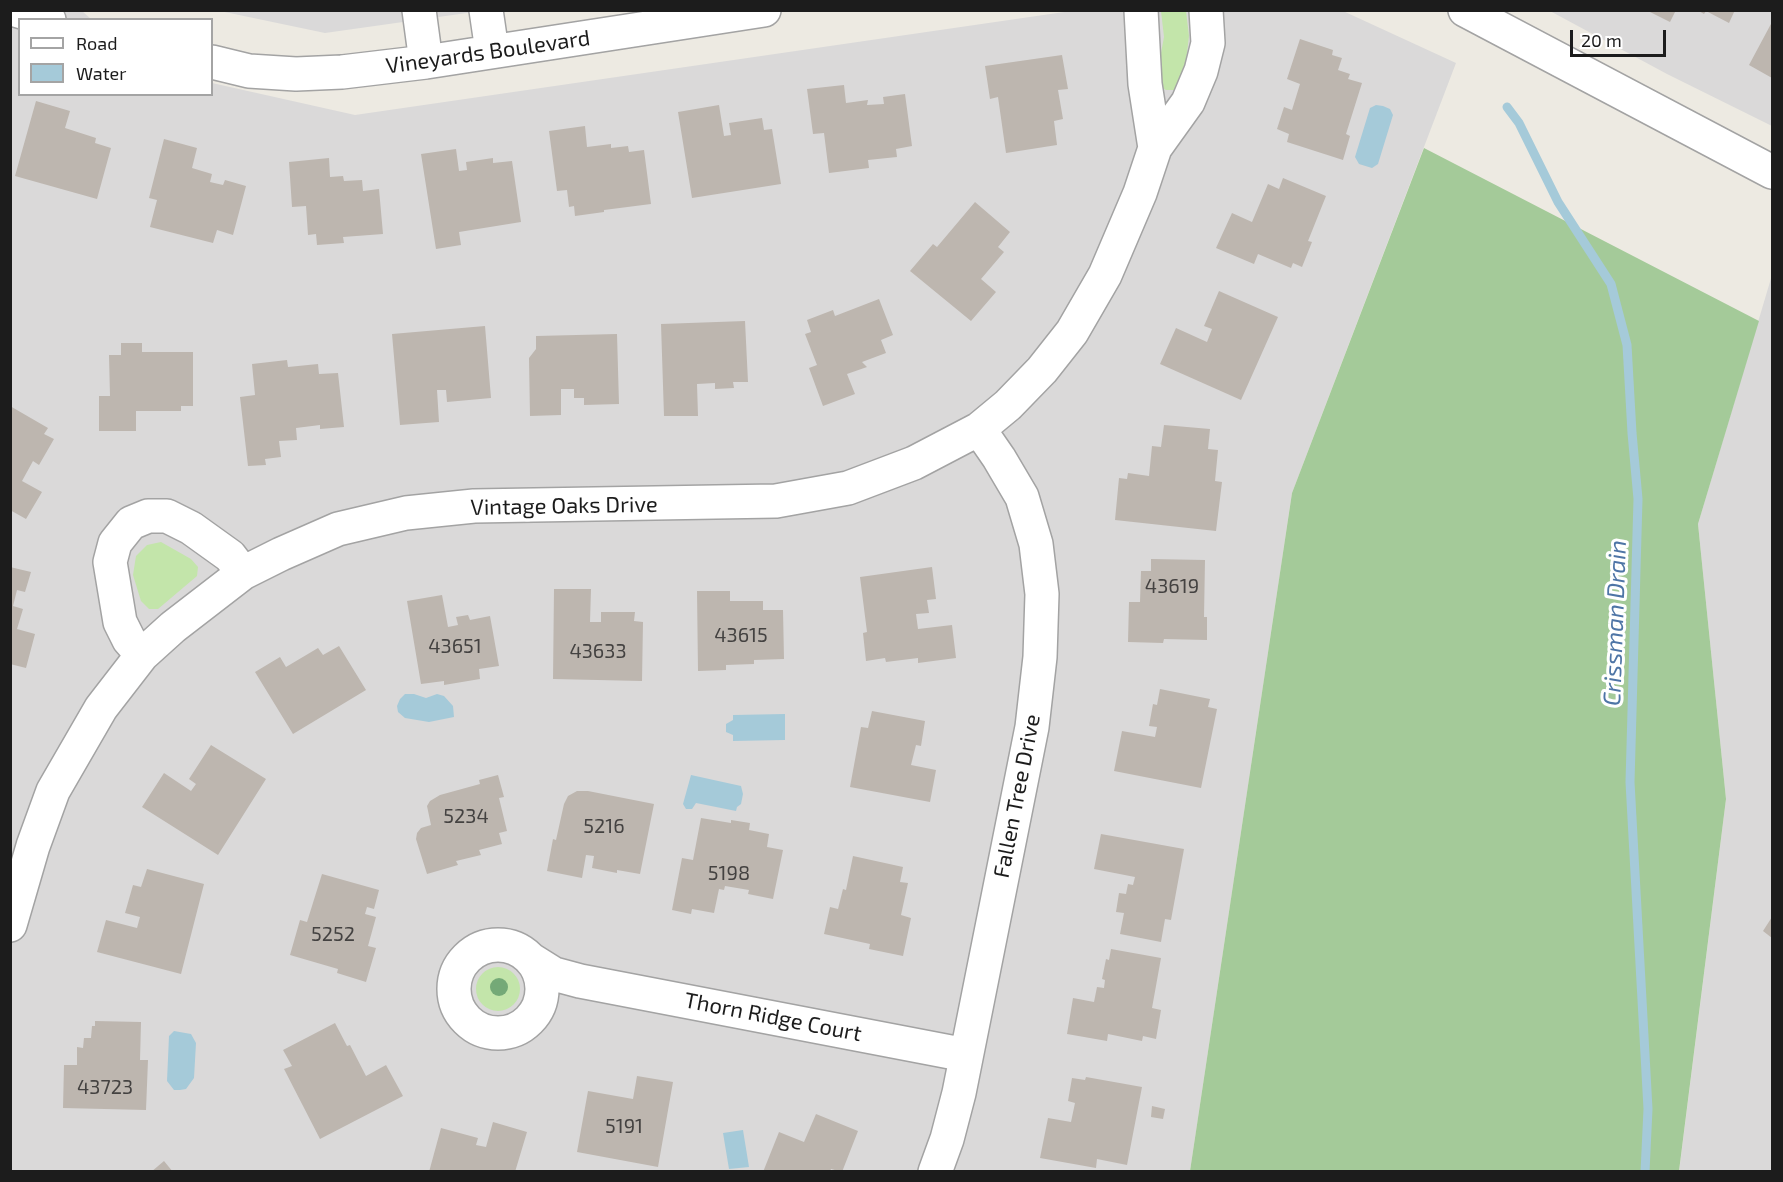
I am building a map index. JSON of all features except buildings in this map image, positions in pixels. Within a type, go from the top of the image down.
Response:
[{"type":"street","points":[[15,10],[42,18]]},
{"type":"street","points":[[419,10],[426,62]]},
{"type":"street","points":[[486,10],[492,51]]},
{"type":"street","name":"Vineyards Boulevard","points":[[213,62],[249,71],[296,74],[342,72],[426,62],[764,10]]},
{"type":"street","name":"Vintage Oaks Drive","points":[[1141,10],[1145,84],[1155,148]]},
{"type":"street","name":"Vintage Oaks Drive","points":[[10,925],[33,846],[53,791],[101,708],[142,655],[173,627],[243,573],[338,529],[406,513],[474,506],[776,501],[848,488],[914,463],[979,429],[1008,405],[1042,370],[1072,332],[1106,274],[1140,193],[1155,148],[1188,102],[1200,71],[1208,43],[1206,10]]},
{"type":"street","points":[[1465,10],[1773,172]]},
{"type":"street","name":"Fallen Tree Drive","points":[[935,1172],[947,1139],[966,1055],[1032,727],[1040,657],[1042,594],[1036,543],[1022,497],[979,429]]},
{"type":"street","points":[[142,655],[129,640],[120,622],[110,562],[115,543],[131,523],[148,516],[167,516],[190,528],[230,556],[243,573]]},
{"type":"street","name":"Thorn Ridge Court","points":[[580,981],[513,1031],[498,1033],[471,1024],[461,1013],[455,1000],[454,985],[458,971],[466,959],[477,950],[491,946],[505,946],[519,950],[554,974],[580,981],[966,1055]]},
{"type":"street","points":[[530,959],[539,971],[542,985],[541,999],[535,1013]]},
{"type":"shaded area","points":[[10,11],[82,11],[90,18],[18,18],[18,96],[213,96],[213,83],[355,115],[1071,11],[1343,11],[1456,63],[1292,493],[1190,1171],[11,1171]]},
{"type":"shaded area","points":[[220,11],[481,11],[325,33]]},
{"type":"shaded area","points":[[1550,11],[1772,11],[1772,126],[1667,74]]},
{"type":"shaded area","points":[[1772,275],[1772,1171],[1679,1172],[1726,799],[1698,524]]},
{"type":"green space","points":[[1161,11],[1186,11],[1189,36],[1186,61],[1180,86],[1174,90],[1166,90],[1159,86],[1156,80],[1164,37]]},
{"type":"green space","points":[[1424,148],[1759,321],[1698,524],[1726,799],[1679,1171],[1190,1171],[1292,493]]},
{"type":"green space","points":[[161,542],[191,559],[198,567],[197,576],[158,609],[149,609],[141,601],[133,575],[136,556],[147,545]]},
{"type":"green space","points":[[498,967],[507,968],[514,973],[519,980],[519,998],[514,1005],[507,1010],[498,1011],[489,1010],[482,1005],[477,998],[476,989],[477,980],[482,973],[489,968]]},
{"type":"water","points":[[1376,105],[1390,109],[1393,115],[1378,164],[1372,168],[1359,164],[1355,157],[1370,108]]},
{"type":"water","points":[[405,694],[426,698],[437,694],[444,696],[453,706],[454,717],[429,722],[405,718],[398,712],[397,706]]},
{"type":"water","points":[[785,714],[785,740],[733,741],[733,735],[726,732],[726,724],[733,720],[733,715]]},
{"type":"water","points":[[691,775],[741,786],[743,794],[741,804],[736,811],[696,803],[692,809],[686,809],[683,804]]},
{"type":"water","points":[[174,1031],[191,1034],[196,1043],[194,1078],[186,1089],[180,1090],[174,1090],[167,1081],[169,1036]]},
{"type":"water","points":[[743,1130],[749,1167],[729,1169],[723,1133]]},
{"type":"waterway","name":"Crissman Drain","points":[[1507,107],[1519,123],[1558,202],[1611,284],[1627,345],[1638,499],[1630,782],[1648,1109],[1645,1172]]}]
